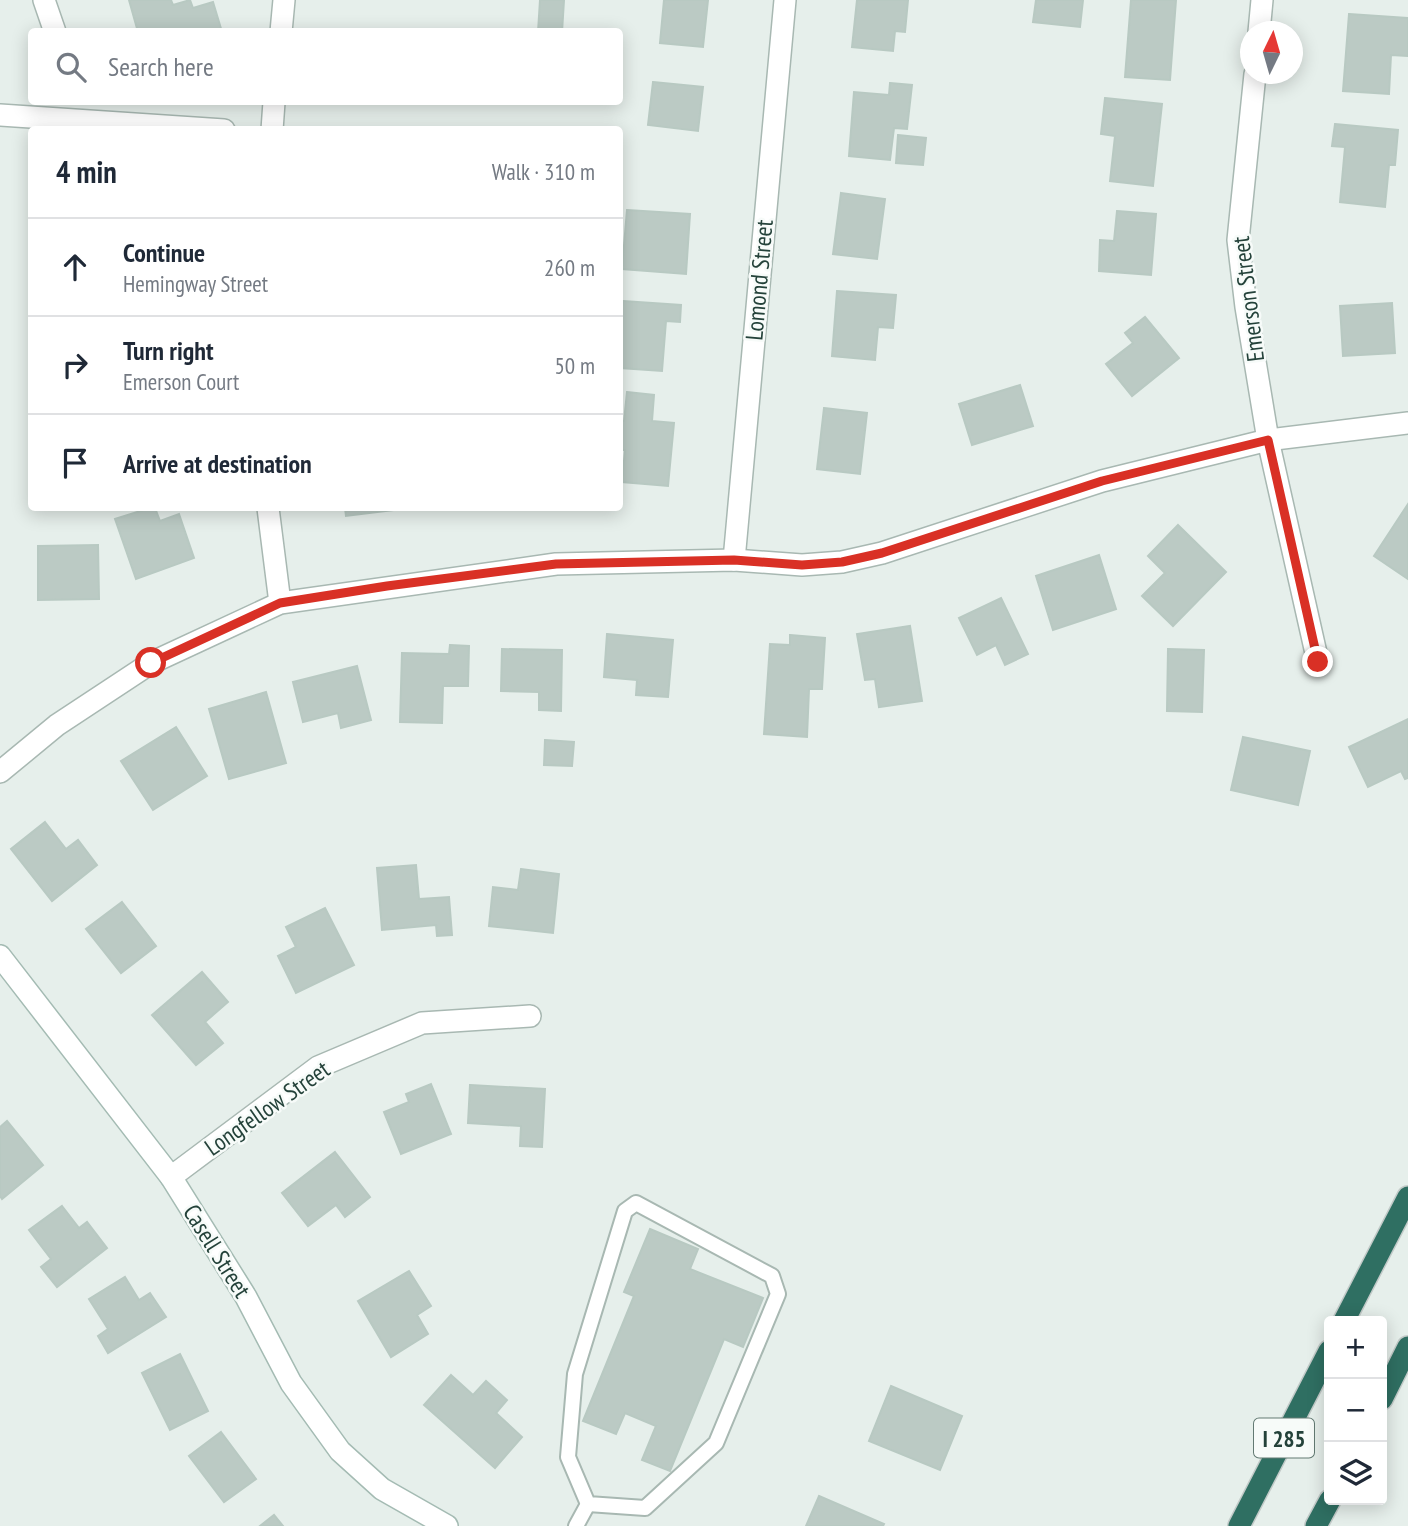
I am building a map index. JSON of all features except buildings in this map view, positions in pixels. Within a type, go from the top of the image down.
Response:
[{"type":"highway","points":[[1347,1316],[1408,1197]]},
{"type":"highway","points":[[1387,1389],[1408,1347]]},
{"type":"highway","name":"I 285","points":[[1240,1526],[1324,1361]]},
{"type":"highway","points":[[1317,1526],[1328,1505]]},
{"type":"street","points":[[44,0],[54,28]]},
{"type":"street","points":[[281,28],[284,0]]},
{"type":"street","name":"Lomond Street","points":[[734,560],[785,0]]},
{"type":"street","points":[[1260,21],[1262,0]]},
{"type":"street","name":"Emerson Street","points":[[1254,84],[1238,240],[1268,440],[1318,662]]},
{"type":"street","points":[[272,126],[274,105]]},
{"type":"street","points":[[0,115],[74,111],[192,126]]},
{"type":"street","points":[[0,772],[57,725],[151,663],[280,603],[556,564],[734,560],[802,565],[842,562],[882,553],[1102,481],[1268,440],[1408,423]]},
{"type":"street","points":[[268,511],[280,603]]},
{"type":"street","name":"Casell Street","points":[[0,956],[171,1177],[247,1297],[291,1383],[340,1451],[382,1489],[447,1526]]},
{"type":"street","name":"Longfellow Street","points":[[171,1177],[317,1067],[422,1023],[530,1016]]},
{"type":"lane","points":[[636,1203],[772,1276],[778,1294],[716,1443],[645,1508],[588,1504],[568,1457],[575,1374],[625,1211],[636,1203]]},
{"type":"lane","points":[[576,1526],[588,1504]]},
{"type":"route","points":[[151,663],[280,603],[387,586],[556,564],[734,560],[802,565],[842,562],[882,553],[1102,481],[1268,440],[1318,662]]}]
